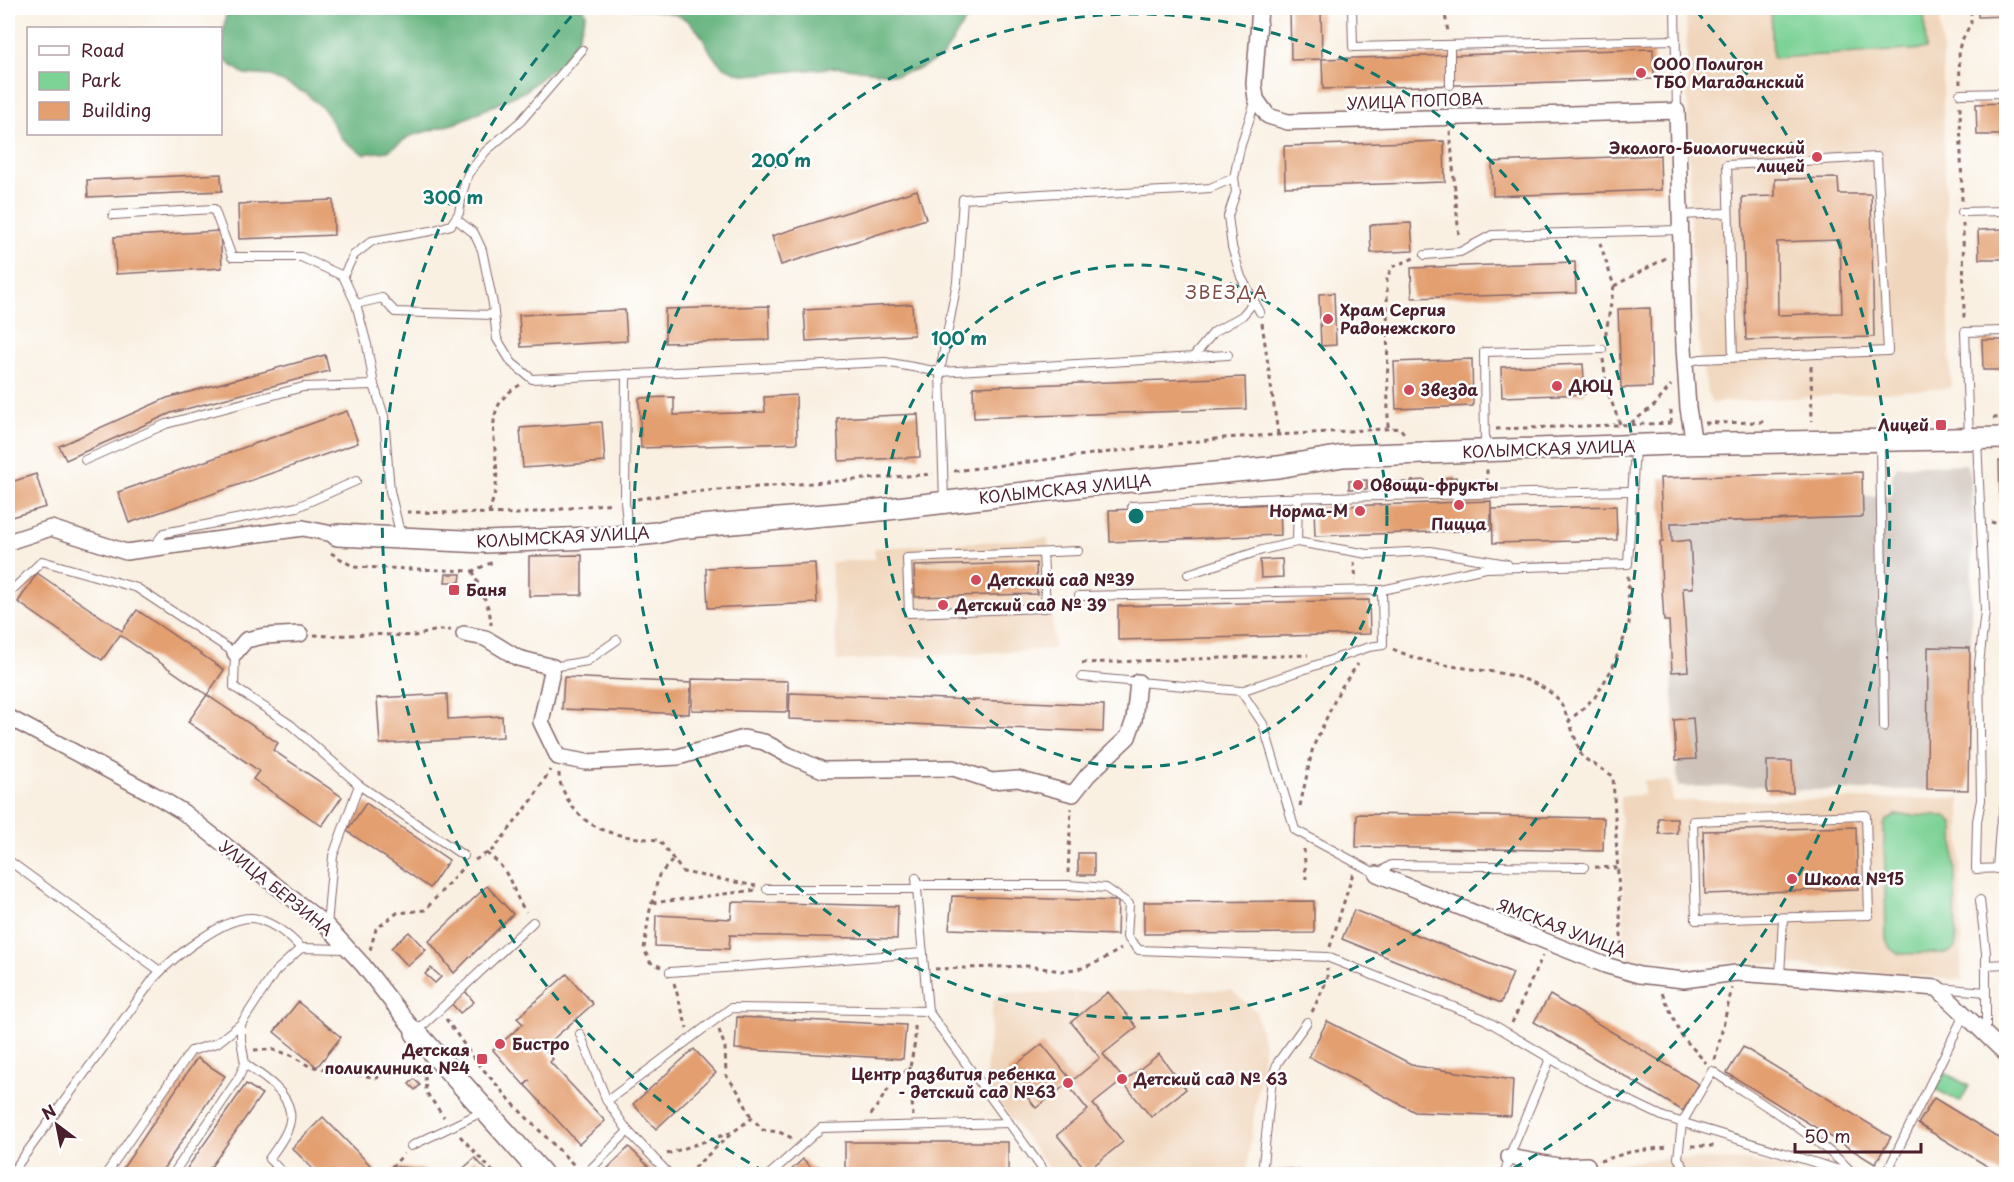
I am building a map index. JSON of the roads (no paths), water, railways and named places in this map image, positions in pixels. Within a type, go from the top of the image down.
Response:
[{"type":"street","points":[[1256,99],[1254,84],[1260,8]]},
{"type":"street","name":"УЛИЦА ПОПОВА","points":[[1256,99],[1268,116],[1288,122],[1677,111]]},
{"type":"street","points":[[1677,111],[1685,363],[1694,444]]},
{"type":"street","name":"КОЛЫМСКАЯ УЛИЦА","points":[[8,542],[51,528],[126,552],[303,528],[338,535],[485,542],[576,539],[657,533],[677,528],[871,511],[1100,484],[1278,467],[1343,456],[1486,457],[1635,446],[2007,438]]},
{"type":"street","points":[[236,653],[246,640],[264,636],[300,634]]},
{"type":"street","points":[[464,634],[484,638],[518,658],[553,667],[542,722],[558,757],[586,762],[678,757],[744,738],[764,742],[823,770],[953,768],[992,781],[1018,779],[1073,794],[1088,775],[1128,737],[1134,720],[1138,682]]},
{"type":"street","name":"УЛИЦА БЕРЗИНА","points":[[8,717],[183,812],[327,926],[363,965],[416,1033],[542,1174]]},
{"type":"street","name":"ЯМСКАЯ УЛИЦА","points":[[1377,874],[1624,971],[1684,980],[1736,973],[1937,988]]},
{"type":"street","points":[[1937,988],[1964,1016],[2007,1054]]},
{"type":"street","points":[[1509,1157],[1558,1166],[1587,1165]]},
{"type":"lane","points":[[1352,8],[1353,47],[1676,40]]},
{"type":"lane","points":[[1675,8],[1677,111]]},
{"type":"lane","points":[[1450,45],[1450,86]]},
{"type":"lane","points":[[343,276],[354,255],[372,240],[431,231],[451,225],[459,213],[468,174],[486,151],[521,121],[582,50]]},
{"type":"lane","points":[[1960,94],[2007,93]]},
{"type":"lane","points":[[1256,99],[1240,147],[1234,178],[1236,192],[1228,216],[1232,247],[1241,277],[1260,312]]},
{"type":"lane","points":[[1685,363],[1700,359],[1733,358],[1888,351],[1877,157],[1727,165],[1733,358]]},
{"type":"lane","points":[[944,502],[940,372],[957,282],[963,199],[1210,188],[1234,178]]},
{"type":"lane","points":[[113,215],[214,209],[232,257],[301,257],[343,276],[356,304],[367,345],[374,385],[384,416],[390,491],[401,538]]},
{"type":"lane","points":[[1962,212],[2007,211]]},
{"type":"lane","points":[[1425,255],[1460,252],[1492,235],[1596,233],[1728,213]]},
{"type":"lane","points":[[456,219],[474,233],[482,250],[497,339],[512,363],[532,379],[885,362],[940,372],[1228,355]]},
{"type":"lane","points":[[356,304],[382,298],[395,312],[494,315]]},
{"type":"lane","points":[[1193,357],[1214,332],[1242,316],[1254,302]]},
{"type":"lane","points":[[2007,331],[1965,332],[1985,611],[1979,664],[1981,800],[1977,821],[1976,869],[2007,868]]},
{"type":"lane","points":[[1486,457],[1484,352],[1602,349]]},
{"type":"lane","points":[[626,374],[625,501],[628,535]]},
{"type":"lane","points":[[85,460],[166,424],[303,387],[374,385]]},
{"type":"lane","points":[[1880,440],[1884,727]]},
{"type":"lane","points":[[1079,596],[1382,590],[1486,568],[1628,564],[1635,446]]},
{"type":"lane","points":[[152,548],[164,533],[297,507],[356,481]]},
{"type":"lane","points":[[1132,506],[1298,497],[1633,491]]},
{"type":"lane","points":[[1298,497],[1298,542]]},
{"type":"lane","points":[[1188,574],[1262,550],[1298,542],[1368,554],[1430,551],[1522,567]]},
{"type":"lane","points":[[1043,553],[1046,608],[909,613],[907,558],[1078,551]]},
{"type":"lane","points":[[8,594],[42,561],[137,588],[236,653],[234,687],[291,725],[359,785],[464,856]]},
{"type":"lane","points":[[1082,677],[1241,691],[1369,647],[1383,645],[1382,590]]},
{"type":"lane","points":[[553,667],[587,661],[617,640]]},
{"type":"lane","points":[[1241,691],[1263,724],[1295,830],[1377,874],[1391,865],[1584,867]]},
{"type":"lane","points":[[327,926],[333,856],[359,785]]},
{"type":"lane","points":[[1997,869],[2000,828],[2007,800]]},
{"type":"lane","points":[[1866,815],[1869,915],[1782,918],[1696,920],[1693,821],[1866,815]]},
{"type":"lane","points":[[8,861],[160,971]]},
{"type":"lane","points":[[917,884],[928,1011],[1046,1174]]},
{"type":"lane","points":[[767,888],[917,884],[1068,885],[1106,888],[1129,904],[1127,937],[1139,950],[1327,957],[1484,1019],[1601,1087],[1682,1123],[1853,1174]]},
{"type":"lane","points":[[1980,900],[1986,965],[1986,1036]]},
{"type":"lane","points":[[11,1174],[160,971],[194,943],[220,928],[242,920],[256,918],[271,925],[301,948],[346,949]]},
{"type":"lane","points":[[1780,976],[1782,918]]},
{"type":"lane","points":[[416,1033],[533,922]]},
{"type":"lane","points":[[106,1174],[191,1051],[217,1043],[241,1024],[275,972],[301,948]]},
{"type":"lane","points":[[670,972],[923,953]]},
{"type":"lane","points":[[1986,965],[2007,964]]},
{"type":"lane","name":"ЯМСКАЯ УЛИЦА","points":[[1937,988],[1986,992]]},
{"type":"lane","points":[[607,1101],[731,1008],[928,1011]]},
{"type":"lane","points":[[1886,1174],[1964,1016]]},
{"type":"lane","points":[[1297,1174],[1262,1172],[1272,1078],[1278,1062],[1307,1022]]},
{"type":"lane","points":[[172,1174],[238,1079],[245,1064],[241,1024]]},
{"type":"lane","points":[[580,1034],[607,1101],[628,1131],[669,1174]]},
{"type":"lane","points":[[1505,1174],[1509,1157],[1550,1059]]},
{"type":"lane","points":[[245,1064],[263,1076],[281,1094],[290,1111],[288,1127],[269,1159],[284,1174]]},
{"type":"lane","points":[[1688,1174],[1678,1158],[1682,1123],[1712,1071],[1815,1139],[1853,1174]]},
{"type":"lane","points":[[411,1146],[485,1110]]},
{"type":"lane","points":[[770,1174],[821,1128],[1009,1123]]},
{"type":"lane","points":[[584,1174],[628,1131]]},
{"type":"place","name":"ООО Полигон ТБО Магаданский","points":[[1641,73]]},
{"type":"place","name":"Эколого-Биологический лицей","points":[[1817,157]]},
{"type":"place","name":"Храм Сергия Радонежского","points":[[1328,319]]},
{"type":"place","name":"ДЮЦ","points":[[1557,386]]},
{"type":"place","name":"Звезда","points":[[1409,390]]},
{"type":"place","name":"Лицей","points":[[1941,425]]},
{"type":"place","name":"Овощи-фрукты","points":[[1358,485]]},
{"type":"place","name":"Пицца","points":[[1459,505]]},
{"type":"place","name":"Норма-М","points":[[1360,511]]},
{"type":"place","name":"Детский сад №39","points":[[976,580]]},
{"type":"place","name":"Баня","points":[[454,590]]},
{"type":"place","name":"Детский сад № 39","points":[[943,605]]},
{"type":"place","name":"Школа №15","points":[[1792,879]]},
{"type":"place","name":"Бистро","points":[[500,1044]]},
{"type":"place","name":"Детская поликлиника №4","points":[[482,1059]]},
{"type":"place","name":"Детский сад № 63","points":[[1122,1079]]},
{"type":"place","name":"Центр развития ребенка - детский сад №63","points":[[1068,1083]]},
{"type":"district","name":"ЗВЕЗДА","points":[[1227,293]]}]
